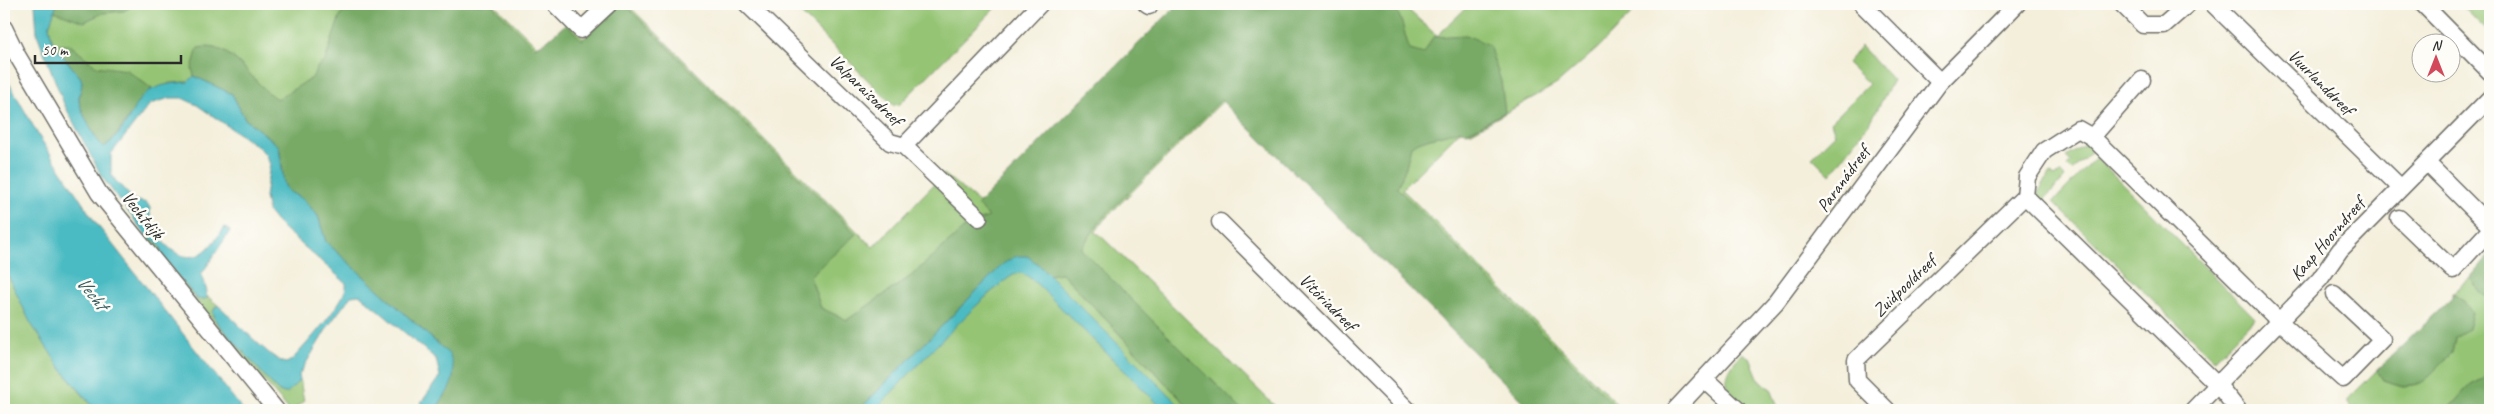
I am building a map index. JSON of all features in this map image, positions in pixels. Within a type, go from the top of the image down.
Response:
[{"type":"street","points":[[555,4],[581,30],[609,4]]},
{"type":"street","name":"Valparaisodreef","points":[[747,4],[890,142],[904,146],[1040,4]]},
{"type":"street","points":[[1862,4],[1940,82]]},
{"type":"street","name":"Paranádreef","points":[[1675,410],[1776,302],[1940,82],[2017,4]]},
{"type":"street","points":[[2122,4],[2143,24],[2164,25],[2188,4]]},
{"type":"street","name":"Vuurlanddreef","points":[[2213,4],[2401,188]]},
{"type":"street","points":[[2423,4],[2490,72]]},
{"type":"street","name":"Vechtdijk","points":[[4,28],[17,56],[99,193],[276,410]]},
{"type":"street","points":[[2092,137],[2142,80]]},
{"type":"street","name":"Kaap Hoorndreef","points":[[2193,410],[2320,279],[2340,250],[2490,98]]},
{"type":"street","points":[[2238,410],[2218,385],[2025,196],[2027,176],[2044,151],[2078,129],[2092,137],[2280,322],[2343,379],[2382,339],[2334,294]]},
{"type":"street","points":[[904,146],[979,218]]},
{"type":"street","points":[[2399,218],[2453,270],[2490,228],[2427,162]]},
{"type":"street","name":"Zuidpooldreef","points":[[1887,410],[1857,380],[1856,360],[2025,196]]},
{"type":"street","name":"Vitóriadreef","points":[[1220,222],[1408,410]]},
{"type":"street","points":[[1704,379],[1738,410]]},
{"type":"green space","points":[[57,4],[494,4],[538,47],[549,42],[570,24],[585,40],[621,4],[627,4],[873,247],[944,174],[981,204],[1182,4],[1402,4],[1437,36],[1470,4],[1641,4],[1598,48],[1557,84],[1470,133],[1465,130],[1459,132],[1402,189],[1623,410],[1536,410],[1224,100],[1103,221],[1095,233],[1099,234],[1279,410],[1242,410],[1083,251],[1063,274],[1191,410],[1184,410],[1041,287],[1164,410],[439,410],[458,382],[284,151],[192,78],[188,82],[169,83],[96,141],[80,93],[83,84],[81,78],[53,44],[49,26]]},
{"type":"green space","points":[[57,4],[135,4],[124,11],[103,13],[84,22],[54,11]]},
{"type":"green space","points":[[347,4],[491,4],[534,47],[545,42],[566,24],[582,40],[617,4],[624,4],[856,234],[810,276],[821,308],[847,320],[911,276],[970,223],[989,217],[977,205],[1178,4],[1390,4],[1395,8],[1401,19],[1410,50],[1424,54],[1433,37],[1466,35],[1489,45],[1501,81],[1505,112],[1467,133],[1461,130],[1411,146],[1406,167],[1397,188],[1619,410],[1532,410],[1221,100],[1100,221],[1081,249],[1242,410],[1191,410],[1062,273],[1049,275],[1027,256],[1003,264],[859,410],[435,410],[445,396],[439,345],[326,242],[318,216],[304,200],[288,191],[284,184],[280,151],[271,139],[245,119],[232,94],[194,76],[192,68],[198,48],[211,47],[222,51],[242,65],[259,84],[277,99],[312,78],[318,66],[325,61],[339,19]]},
{"type":"green space","points":[[791,4],[999,4],[898,106],[896,104],[894,106]]},
{"type":"green space","points":[[2460,4],[2490,4],[2490,34]]},
{"type":"green space","points":[[53,44],[69,44],[96,66],[127,70],[152,89],[145,95],[117,134],[104,147],[93,133],[80,106],[81,78]]},
{"type":"green space","points":[[1861,46],[1893,80],[1871,121],[1830,175],[1812,157],[1835,134],[1831,122],[1869,84],[1847,63]]},
{"type":"green space","points":[[2088,142],[2095,148],[2072,171],[2067,166],[2071,162],[2066,157]]},
{"type":"green space","points":[[2096,157],[2255,318],[2214,360],[2053,202]]},
{"type":"green space","points":[[2050,173],[2055,177],[2060,173],[2065,178],[2043,201],[2037,194]]},
{"type":"green space","points":[[148,238],[157,244],[161,253],[203,300],[208,297],[219,306],[216,307],[216,321],[279,392],[287,393],[300,380],[304,401],[296,407],[296,410],[289,410],[156,253]]},
{"type":"green space","points":[[2490,254],[2490,298],[2483,295],[2470,278]]},
{"type":"green space","points":[[4,267],[44,342],[68,377],[96,410],[4,410]]},
{"type":"green space","points":[[2470,278],[2483,295],[2490,298],[2490,373],[2467,388],[2451,406],[2442,410],[2352,410],[2347,400],[2377,370],[2383,380],[2403,386],[2421,384],[2452,353],[2463,300],[2452,293]]},
{"type":"green space","points":[[2452,293],[2463,300],[2472,313],[2468,329],[2455,337],[2452,353],[2421,384],[2403,386],[2383,380],[2377,370],[2452,298]]},
{"type":"green space","points":[[1742,353],[1750,358],[1760,382],[1771,389],[1779,410],[1747,410],[1729,389],[1727,376]]},
{"type":"green space","points":[[2490,373],[2490,410],[2442,410],[2451,406],[2467,388]]},
{"type":"green space","points":[[1703,403],[1717,403],[1730,410],[1689,410]]},
{"type":"water","points":[[35,4],[57,4],[49,26],[53,44],[81,78],[80,106],[93,133],[104,147],[116,136],[125,125],[136,105],[152,89],[188,82],[194,76],[232,94],[245,119],[279,146],[284,184],[288,191],[304,200],[318,216],[326,242],[450,355],[453,364],[453,378],[448,390],[435,410],[416,410],[440,376],[436,359],[360,295],[351,296],[329,325],[299,375],[300,380],[287,393],[279,392],[216,321],[213,312],[216,306],[219,306],[272,355],[286,363],[292,360],[334,311],[341,300],[346,283],[276,222],[268,212],[265,197],[270,164],[265,154],[261,149],[197,105],[182,98],[170,98],[150,104],[111,154],[111,173],[115,180],[134,200],[147,203],[150,208],[153,227],[166,245],[174,252],[183,256],[193,257],[208,248],[225,227],[230,231],[201,275],[208,297],[203,300],[197,299],[161,256],[161,248],[154,240],[148,238],[102,177],[64,104],[37,34]]},
{"type":"water","name":"Vecht","points":[[4,74],[40,138],[95,222],[243,410],[96,410],[59,366],[30,322],[4,267]]},
{"type":"water","points":[[1016,256],[1027,256],[1038,264],[1184,410],[1164,410],[1038,285],[1027,276],[1019,273],[1008,278],[991,292],[924,358],[875,410],[859,410],[1003,264]]}]
